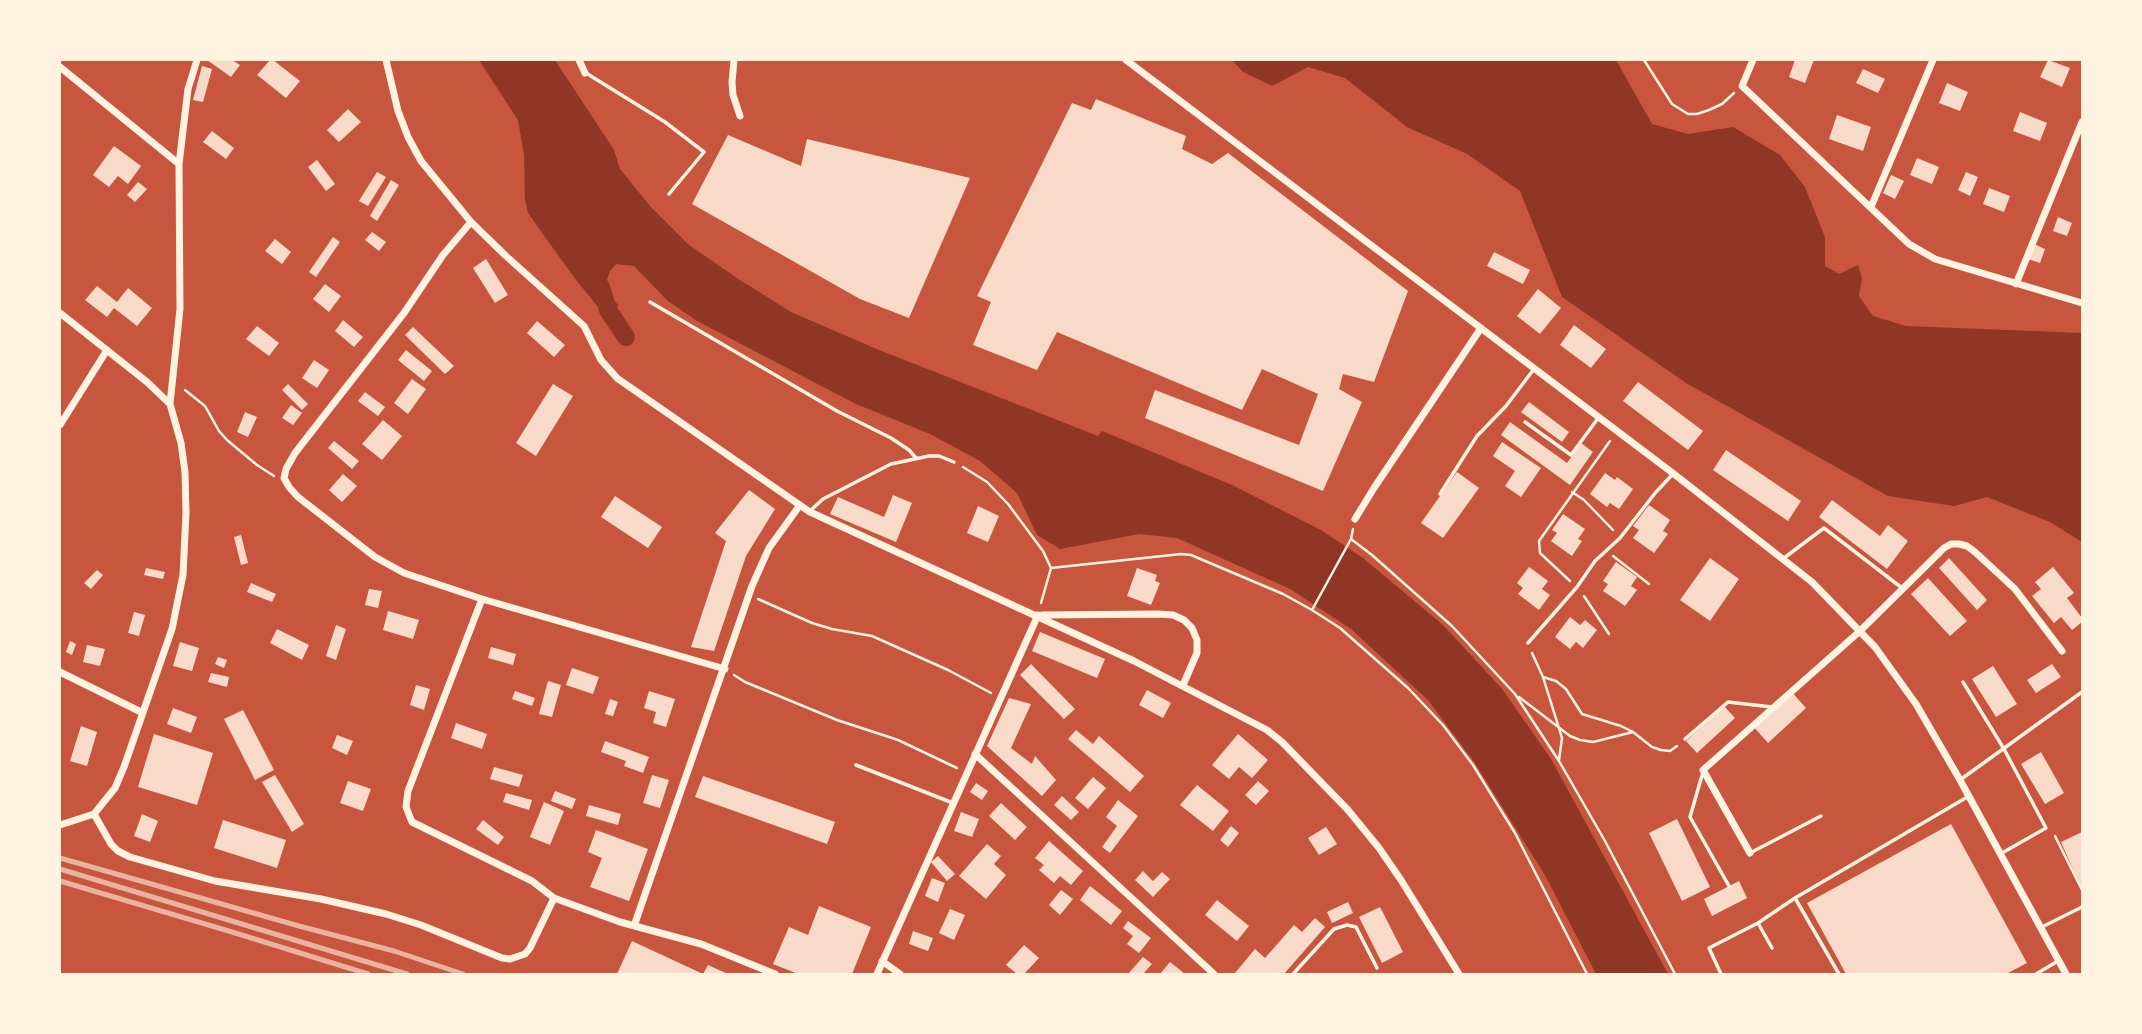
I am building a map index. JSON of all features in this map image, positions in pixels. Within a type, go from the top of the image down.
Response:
[{"type":"street","points":[[170,404],[180,309],[179,163],[188,89],[197,60]]},
{"type":"street","points":[[386,60],[398,111],[421,161],[471,222],[584,326],[601,360],[617,378],[810,512],[1038,615],[1183,685],[1248,719],[1274,736],[1348,810],[1379,848],[1459,975]]},
{"type":"street","points":[[579,60],[585,73]]},
{"type":"street","points":[[734,60],[733,96],[740,116]]},
{"type":"street","points":[[1126,60],[1674,474],[1812,582],[1860,631],[1916,704],[2066,975]]},
{"type":"street","points":[[1753,60],[1742,86],[1909,244],[1946,263],[2082,303]]},
{"type":"street","points":[[1871,207],[1933,60]]},
{"type":"street","points":[[60,66],[179,163]]},
{"type":"street","points":[[2016,284],[2082,122]]},
{"type":"street","points":[[471,222],[443,255],[404,313],[295,453],[284,478],[289,487],[374,557],[404,573],[482,599],[725,669]]},
{"type":"street","points":[[60,313],[147,382],[170,404],[177,424],[185,472],[186,513],[183,575],[172,629],[115,788],[94,814],[60,825]]},
{"type":"street","points":[[1355,519],[1481,328]]},
{"type":"street","points":[[60,425],[107,350]]},
{"type":"street","points":[[634,926],[749,595],[769,548],[800,505]]},
{"type":"street","points":[[1750,853],[1703,771],[1860,631],[1944,548],[1951,544],[1967,546],[2015,589],[2062,651]]},
{"type":"street","points":[[482,599],[408,791],[407,807],[412,822],[532,881],[554,898],[634,926],[701,944],[775,975]]},
{"type":"street","points":[[1038,615],[1174,615],[1192,628],[1197,640],[1197,653],[1183,685]]},
{"type":"street","points":[[877,975],[1038,615]]},
{"type":"street","points":[[60,671],[143,713]]},
{"type":"street","points":[[975,754],[1214,975]]},
{"type":"street","points":[[94,814],[111,844],[130,857],[215,881],[321,899],[386,914],[510,959],[525,954],[530,948],[554,898]]},
{"type":"street","points":[[882,961],[901,975]]},
{"type":"lane","points":[[585,73],[664,122],[704,152],[669,194]]},
{"type":"lane","points":[[650,302],[837,411],[891,438],[916,458]]},
{"type":"lane","points":[[1440,494],[1477,436],[1506,407],[1534,369]]},
{"type":"lane","points":[[1525,422],[1571,455],[1599,417]]},
{"type":"lane","points":[[810,512],[823,499],[891,464],[939,456],[954,462]]},
{"type":"lane","points":[[1528,643],[1577,587],[1595,561],[1620,538],[1656,492],[1674,474]]},
{"type":"lane","points":[[1783,558],[1824,528],[1902,588]]},
{"type":"lane","points":[[1963,682],[2004,749],[2046,828],[2000,854]]},
{"type":"lane","points":[[1960,780],[2082,692]]},
{"type":"lane","points":[[1685,739],[1728,702],[1774,707]]},
{"type":"lane","points":[[856,765],[953,803]]},
{"type":"lane","points":[[1703,771],[1690,817],[1729,886]]},
{"type":"lane","points":[[1721,975],[1709,948],[1758,923],[1795,898],[1969,796]]},
{"type":"lane","points":[[1750,853],[1821,816]]},
{"type":"lane","points":[[1795,898],[1839,975]]},
{"type":"lane","points":[[2040,928],[2082,907]]},
{"type":"lane","points":[[1758,923],[1772,948]]},
{"type":"lane","points":[[1293,975],[1334,929],[1347,925],[1356,927],[1377,968]]},
{"type":"lane","points":[[2036,975],[2058,961]]},
{"type":"path","points":[[1644,60],[1672,104],[1688,114],[1697,114],[1722,104],[1742,86]]},
{"type":"path","points":[[173,388],[182,388],[205,405],[227,440],[257,465],[284,478]]},
{"type":"path","points":[[1609,634],[1577,587],[1546,559],[1538,547],[1542,535],[1617,431]]},
{"type":"path","points":[[954,462],[987,482],[1008,504],[1043,551],[1051,568],[1038,615]]},
{"type":"path","points":[[1572,492],[1593,509],[1620,538]]},
{"type":"path","points":[[1312,610],[1351,539],[1452,626],[1515,694],[1570,736],[1593,742],[1633,732]]},
{"type":"path","points":[[1606,550],[1649,584]]},
{"type":"path","points":[[1051,568],[1191,555],[1283,594],[1340,628],[1408,688],[1443,725],[1473,765],[1514,833],[1587,975]]},
{"type":"path","points":[[749,595],[812,623],[872,636],[1000,697]]},
{"type":"path","points":[[1528,643],[1543,677],[1559,728],[1562,747],[1559,761]]},
{"type":"path","points":[[725,669],[745,682],[837,720],[898,740],[967,772]]},
{"type":"path","points":[[1543,677],[1556,681],[1566,689],[1582,714],[1633,732],[1652,747],[1670,751],[1685,739]]},
{"type":"path","points":[[1515,694],[1559,761],[1605,841],[1675,975]]},
{"type":"path","points":[[2056,836],[2082,890]]},
{"type":"shaded area","points":[[479,60],[555,60],[614,150],[620,169],[650,206],[689,245],[791,312],[879,350],[1098,436],[1102,431],[1232,485],[1321,530],[1363,558],[1443,625],[1503,690],[1551,759],[1668,974],[1596,974],[1546,877],[1475,763],[1428,700],[1351,629],[1290,589],[1177,538],[1139,534],[1060,549],[1037,535],[1017,493],[980,461],[930,434],[856,404],[697,321],[668,301],[634,266],[616,264],[610,271],[607,280],[609,294],[619,306],[608,310],[606,317],[528,213],[524,155],[518,120]]},
{"type":"shaded area","points":[[1232,60],[1616,60],[1652,124],[1688,134],[1733,127],[1780,155],[1805,187],[1825,237],[1825,266],[1839,274],[1858,265],[1862,278],[1859,296],[1873,316],[1906,326],[2082,333],[2082,542],[2050,522],[1987,497],[1954,506],[1888,496],[1686,383],[1562,297],[1520,191],[1467,154],[1407,127],[1345,78],[1308,67],[1272,86],[1243,72]]},
{"type":"building","points":[[207,60],[232,60],[240,65],[231,77]]},
{"type":"building","points":[[270,60],[300,81],[286,98],[257,75]]},
{"type":"building","points":[[1795,60],[1814,60],[1805,83],[1789,77]]},
{"type":"building","points":[[2048,60],[2070,68],[2062,87],[2040,77]]},
{"type":"building","points":[[202,66],[212,69],[203,102],[193,100]]},
{"type":"building","points":[[1863,69],[1885,79],[1878,93],[1856,83]]},
{"type":"building","points":[[1947,83],[1968,92],[1960,111],[1939,103]]},
{"type":"building","points":[[1096,99],[1186,136],[1182,149],[1212,164],[1228,153],[1408,291],[1374,382],[1343,374],[1339,389],[1362,402],[1323,491],[1145,418],[1155,390],[1299,445],[1318,394],[1262,369],[1242,410],[1057,332],[1037,370],[973,345],[991,302],[977,296],[1072,103],[1091,110]]},
{"type":"building","points":[[348,109],[361,122],[339,142],[327,130]]},
{"type":"building","points":[[2020,112],[2047,123],[2040,141],[2013,131]]},
{"type":"building","points":[[1837,115],[1871,127],[1863,151],[1829,139]]},
{"type":"building","points":[[212,131],[234,148],[226,159],[203,142]]},
{"type":"building","points":[[728,135],[801,166],[807,139],[970,178],[909,318],[860,299],[692,204]]},
{"type":"building","points":[[114,146],[141,166],[128,184],[118,176],[109,187],[93,175]]},
{"type":"building","points":[[1917,158],[1939,167],[1932,184],[1910,175]]},
{"type":"building","points":[[317,160],[335,184],[326,191],[308,167]]},
{"type":"building","points":[[377,172],[386,177],[368,206],[359,201]]},
{"type":"building","points":[[1966,172],[1978,177],[1970,196],[1958,190]]},
{"type":"building","points":[[1891,175],[1904,181],[1895,199],[1883,193]]},
{"type":"building","points":[[391,180],[399,185],[377,221],[370,216]]},
{"type":"building","points":[[138,182],[147,189],[135,202],[127,195]]},
{"type":"building","points":[[1989,188],[2010,196],[2004,212],[1983,204]]},
{"type":"building","points":[[2058,217],[2072,223],[2067,236],[2053,231]]},
{"type":"building","points":[[372,232],[386,242],[379,251],[365,240]]},
{"type":"building","points":[[333,237],[340,242],[316,277],[309,272]]},
{"type":"building","points":[[275,239],[291,252],[282,264],[265,251]]},
{"type":"building","points":[[2034,244],[2045,249],[2040,263],[2028,259]]},
{"type":"building","points":[[1494,252],[1530,270],[1523,284],[1487,266]]},
{"type":"building","points":[[486,259],[508,295],[495,303],[473,268]]},
{"type":"building","points":[[325,284],[341,296],[329,312],[313,299]]},
{"type":"building","points":[[97,286],[117,302],[128,288],[152,308],[137,326],[114,308],[107,317],[85,300]]},
{"type":"building","points":[[1538,289],[1561,308],[1540,334],[1517,316]]},
{"type":"building","points":[[343,320],[363,337],[354,347],[335,331]]},
{"type":"building","points":[[537,321],[565,345],[554,357],[527,333]]},
{"type":"building","points":[[1574,325],[1606,349],[1591,368],[1560,345]]},
{"type":"building","points":[[257,326],[279,343],[269,356],[246,339]]},
{"type":"building","points":[[413,327],[454,366],[445,374],[405,335]]},
{"type":"building","points":[[406,350],[432,371],[424,381],[398,360]]},
{"type":"building","points":[[314,360],[329,370],[317,388],[302,378]]},
{"type":"building","points":[[412,379],[426,389],[408,414],[394,403]]},
{"type":"building","points":[[1638,382],[1703,431],[1688,450],[1623,401]]},
{"type":"building","points":[[288,384],[308,404],[302,410],[282,390]]},
{"type":"building","points":[[553,384],[573,396],[536,456],[516,443]]},
{"type":"building","points":[[365,392],[385,407],[378,416],[358,401]]},
{"type":"building","points":[[1529,402],[1569,432],[1562,442],[1521,412]]},
{"type":"building","points":[[291,405],[302,413],[293,425],[282,418]]},
{"type":"building","points":[[245,412],[257,417],[248,437],[237,432]]},
{"type":"building","points":[[383,420],[402,436],[382,460],[362,444]]},
{"type":"building","points":[[1510,422],[1567,463],[1581,443],[1593,452],[1570,485],[1501,435]]},
{"type":"building","points":[[334,441],[359,461],[352,469],[328,448]]},
{"type":"building","points":[[1502,442],[1541,468],[1521,497],[1505,486],[1515,471],[1493,456]]},
{"type":"building","points":[[1726,450],[1801,501],[1788,521],[1713,470]]},
{"type":"building","points":[[1457,472],[1479,488],[1443,538],[1421,523]]},
{"type":"building","points":[[1605,473],[1615,480],[1617,477],[1633,489],[1619,509],[1610,503],[1607,507],[1590,494]]},
{"type":"building","points":[[343,474],[357,486],[342,502],[329,490]]},
{"type":"building","points":[[749,490],[775,509],[746,556],[714,651],[691,647],[726,541],[715,533]]},
{"type":"building","points":[[893,495],[912,503],[896,542],[830,514],[838,497],[884,517]]},
{"type":"building","points":[[615,496],[662,527],[648,548],[601,517]]},
{"type":"building","points":[[1832,500],[1880,536],[1888,525],[1908,541],[1887,569],[1819,517]]},
{"type":"building","points":[[1649,505],[1670,520],[1663,531],[1668,534],[1654,553],[1633,538],[1639,530],[1633,526]]},
{"type":"building","points":[[978,506],[999,516],[988,542],[967,533]]},
{"type":"building","points":[[1563,514],[1585,529],[1578,539],[1582,541],[1572,556],[1551,541],[1557,533],[1552,530]]},
{"type":"building","points":[[241,535],[248,563],[241,565],[234,537]]},
{"type":"building","points":[[1710,558],[1739,579],[1710,621],[1680,600]]},
{"type":"building","points":[[1949,558],[1987,600],[1977,610],[1939,568]]},
{"type":"building","points":[[1616,562],[1637,577],[1631,586],[1637,590],[1625,606],[1603,591],[1608,584],[1603,581]]},
{"type":"building","points":[[1529,567],[1548,581],[1542,589],[1550,595],[1539,610],[1518,594],[1523,588],[1517,583]]},
{"type":"building","points":[[2053,567],[2074,593],[2067,598],[2082,618],[2082,622],[2072,630],[2061,617],[2054,623],[2032,596],[2041,589],[2035,582]]},
{"type":"building","points":[[146,568],[165,572],[163,579],[144,575]]},
{"type":"building","points":[[1137,568],[1157,575],[1155,581],[1160,583],[1151,605],[1127,596]]},
{"type":"building","points":[[97,570],[103,575],[91,589],[84,583]]},
{"type":"building","points":[[1928,578],[1967,621],[1950,636],[1911,594]]},
{"type":"building","points":[[251,583],[276,594],[272,602],[247,592]]},
{"type":"building","points":[[369,589],[382,591],[378,608],[365,605]]},
{"type":"building","points":[[388,611],[419,620],[413,639],[383,630]]},
{"type":"building","points":[[134,612],[145,615],[139,636],[128,633]]},
{"type":"building","points":[[1570,617],[1580,625],[1585,620],[1597,630],[1583,648],[1576,642],[1570,649],[1555,637]]},
{"type":"building","points":[[336,625],[346,629],[336,660],[326,656]]},
{"type":"building","points":[[277,629],[309,645],[302,660],[270,643]]},
{"type":"building","points":[[1040,632],[1105,659],[1097,678],[1032,651]]},
{"type":"building","points":[[70,641],[76,644],[72,655],[66,652]]},
{"type":"building","points":[[180,642],[199,648],[192,671],[173,666]]},
{"type":"building","points":[[87,645],[105,649],[100,666],[83,662]]},
{"type":"building","points":[[491,647],[516,654],[513,665],[488,658]]},
{"type":"building","points":[[218,657],[227,660],[224,668],[215,664]]},
{"type":"building","points":[[1031,664],[1075,709],[1064,719],[1020,675]]},
{"type":"building","points":[[2052,664],[2061,677],[2036,693],[2027,680]]},
{"type":"building","points":[[1993,666],[2017,704],[1996,717],[1972,679]]},
{"type":"building","points":[[572,668],[599,677],[593,694],[566,685]]},
{"type":"building","points":[[211,673],[229,677],[227,687],[208,682]]},
{"type":"building","points":[[548,681],[561,685],[552,717],[539,714]]},
{"type":"building","points":[[416,685],[430,689],[424,710],[410,705]]},
{"type":"building","points":[[1147,690],[1171,703],[1163,718],[1139,705]]},
{"type":"building","points":[[1790,690],[1806,708],[1768,743],[1752,725]]},
{"type":"building","points":[[515,691],[535,698],[532,706],[512,699]]},
{"type":"building","points":[[649,691],[675,699],[666,727],[653,723],[656,712],[644,708]]},
{"type":"building","points":[[1009,698],[1031,704],[1011,748],[1032,764],[1035,756],[1056,780],[1042,796],[987,746]]},
{"type":"building","points":[[610,699],[618,702],[613,716],[605,714]]},
{"type":"building","points":[[1724,706],[1735,718],[1697,753],[1686,741]]},
{"type":"building","points":[[173,708],[197,717],[191,733],[167,724]]},
{"type":"building","points":[[243,710],[274,770],[255,780],[224,719]]},
{"type":"building","points":[[456,723],[487,734],[482,749],[451,738]]},
{"type":"building","points":[[81,726],[97,732],[87,766],[70,761]]},
{"type":"building","points":[[1076,730],[1093,744],[1099,736],[1144,776],[1130,792],[1068,739]]},
{"type":"building","points":[[154,734],[213,753],[197,805],[138,787]]},
{"type":"building","points":[[1238,734],[1268,760],[1252,778],[1239,767],[1229,779],[1212,765]]},
{"type":"building","points":[[337,735],[353,741],[347,755],[332,748]]},
{"type":"building","points":[[605,741],[649,757],[643,773],[624,766],[626,761],[601,752]]},
{"type":"building","points":[[2041,752],[2064,793],[2045,804],[2021,764]]},
{"type":"building","points":[[494,767],[523,775],[519,787],[490,779]]},
{"type":"building","points":[[275,775],[304,824],[292,832],[262,782]]},
{"type":"building","points":[[652,775],[669,780],[660,808],[643,803]]},
{"type":"building","points":[[703,776],[835,822],[827,844],[695,797]]},
{"type":"building","points":[[1093,777],[1106,788],[1088,809],[1075,798]]},
{"type":"building","points":[[348,781],[371,789],[363,811],[340,803]]},
{"type":"building","points":[[1258,781],[1269,791],[1256,805],[1245,795]]},
{"type":"building","points":[[976,783],[988,791],[982,800],[970,792]]},
{"type":"building","points":[[1197,785],[1229,811],[1213,831],[1180,805]]},
{"type":"building","points":[[555,791],[576,799],[572,809],[551,801]]},
{"type":"building","points":[[506,793],[532,800],[529,810],[503,802]]},
{"type":"building","points":[[1062,796],[1079,812],[1071,820],[1054,805]]},
{"type":"building","points":[[1118,800],[1138,816],[1110,853],[1102,847],[1117,826],[1106,817]]},
{"type":"building","points":[[544,802],[564,811],[550,845],[530,837]]},
{"type":"building","points":[[1001,803],[1027,827],[1015,840],[989,816]]},
{"type":"building","points":[[589,805],[621,814],[618,825],[586,816]]},
{"type":"building","points":[[961,812],[979,819],[972,837],[954,831]]},
{"type":"building","points":[[142,814],[158,821],[150,842],[134,836]]},
{"type":"building","points":[[1677,819],[1710,887],[1682,901],[1649,833]]},
{"type":"building","points":[[223,820],[286,840],[277,868],[214,848]]},
{"type":"building","points":[[483,820],[504,837],[498,845],[476,829]]},
{"type":"building","points":[[1951,824],[2027,963],[2006,974],[1846,974],[1807,903]]},
{"type":"building","points":[[1231,826],[1239,833],[1228,847],[1220,840]]},
{"type":"building","points":[[1326,827],[1337,844],[1319,855],[1308,838]]},
{"type":"building","points":[[596,830],[648,849],[629,901],[590,887],[602,858],[588,852]]},
{"type":"building","points":[[2082,832],[2082,890],[2061,842]]},
{"type":"building","points":[[1049,841],[1083,871],[1071,885],[1060,876],[1054,883],[1039,870],[1044,865],[1035,858]]},
{"type":"building","points":[[987,844],[1001,856],[994,864],[1006,875],[986,899],[959,876]]},
{"type":"building","points":[[938,856],[955,874],[947,881],[931,862]]},
{"type":"building","points":[[1143,871],[1153,881],[1162,872],[1170,879],[1153,897],[1135,880]]},
{"type":"building","points":[[932,878],[945,883],[938,902],[925,896]]},
{"type":"building","points":[[1739,881],[1747,898],[1712,916],[1704,899]]},
{"type":"building","points":[[1090,886],[1122,911],[1111,925],[1080,900]]},
{"type":"building","points":[[1061,890],[1073,899],[1060,915],[1049,905]]},
{"type":"building","points":[[1217,900],[1249,926],[1237,941],[1205,915]]},
{"type":"building","points":[[1348,902],[1353,913],[1332,923],[1327,912]]},
{"type":"building","points":[[819,906],[871,927],[852,974],[798,974],[773,964],[789,927],[808,935]]},
{"type":"building","points":[[1380,907],[1403,952],[1382,963],[1359,917]]},
{"type":"building","points":[[950,909],[965,915],[954,940],[939,933]]},
{"type":"building","points":[[1315,918],[1325,927],[1284,974],[1235,973],[1255,949],[1265,958],[1294,925],[1302,932]]},
{"type":"building","points":[[1128,921],[1151,938],[1139,953],[1127,944],[1133,936],[1123,928]]},
{"type":"building","points":[[913,931],[933,938],[928,951],[909,944]]},
{"type":"building","points":[[632,941],[703,974],[617,974]]},
{"type":"building","points":[[1024,945],[1039,958],[1024,974],[1017,974],[1006,965]]},
{"type":"building","points":[[1143,957],[1152,964],[1143,974],[1128,974]]},
{"type":"building","points":[[1170,962],[1185,974],[1160,974]]},
{"type":"building","points":[[708,965],[728,974],[703,974]]},
{"type":"waterway","points":[[601,287],[608,310],[626,337]]},
{"type":"railway","points":[[60,858],[394,951],[463,974]]},
{"type":"railway","points":[[60,869],[407,974]]},
{"type":"railway","points":[[60,881],[368,974]]}]
